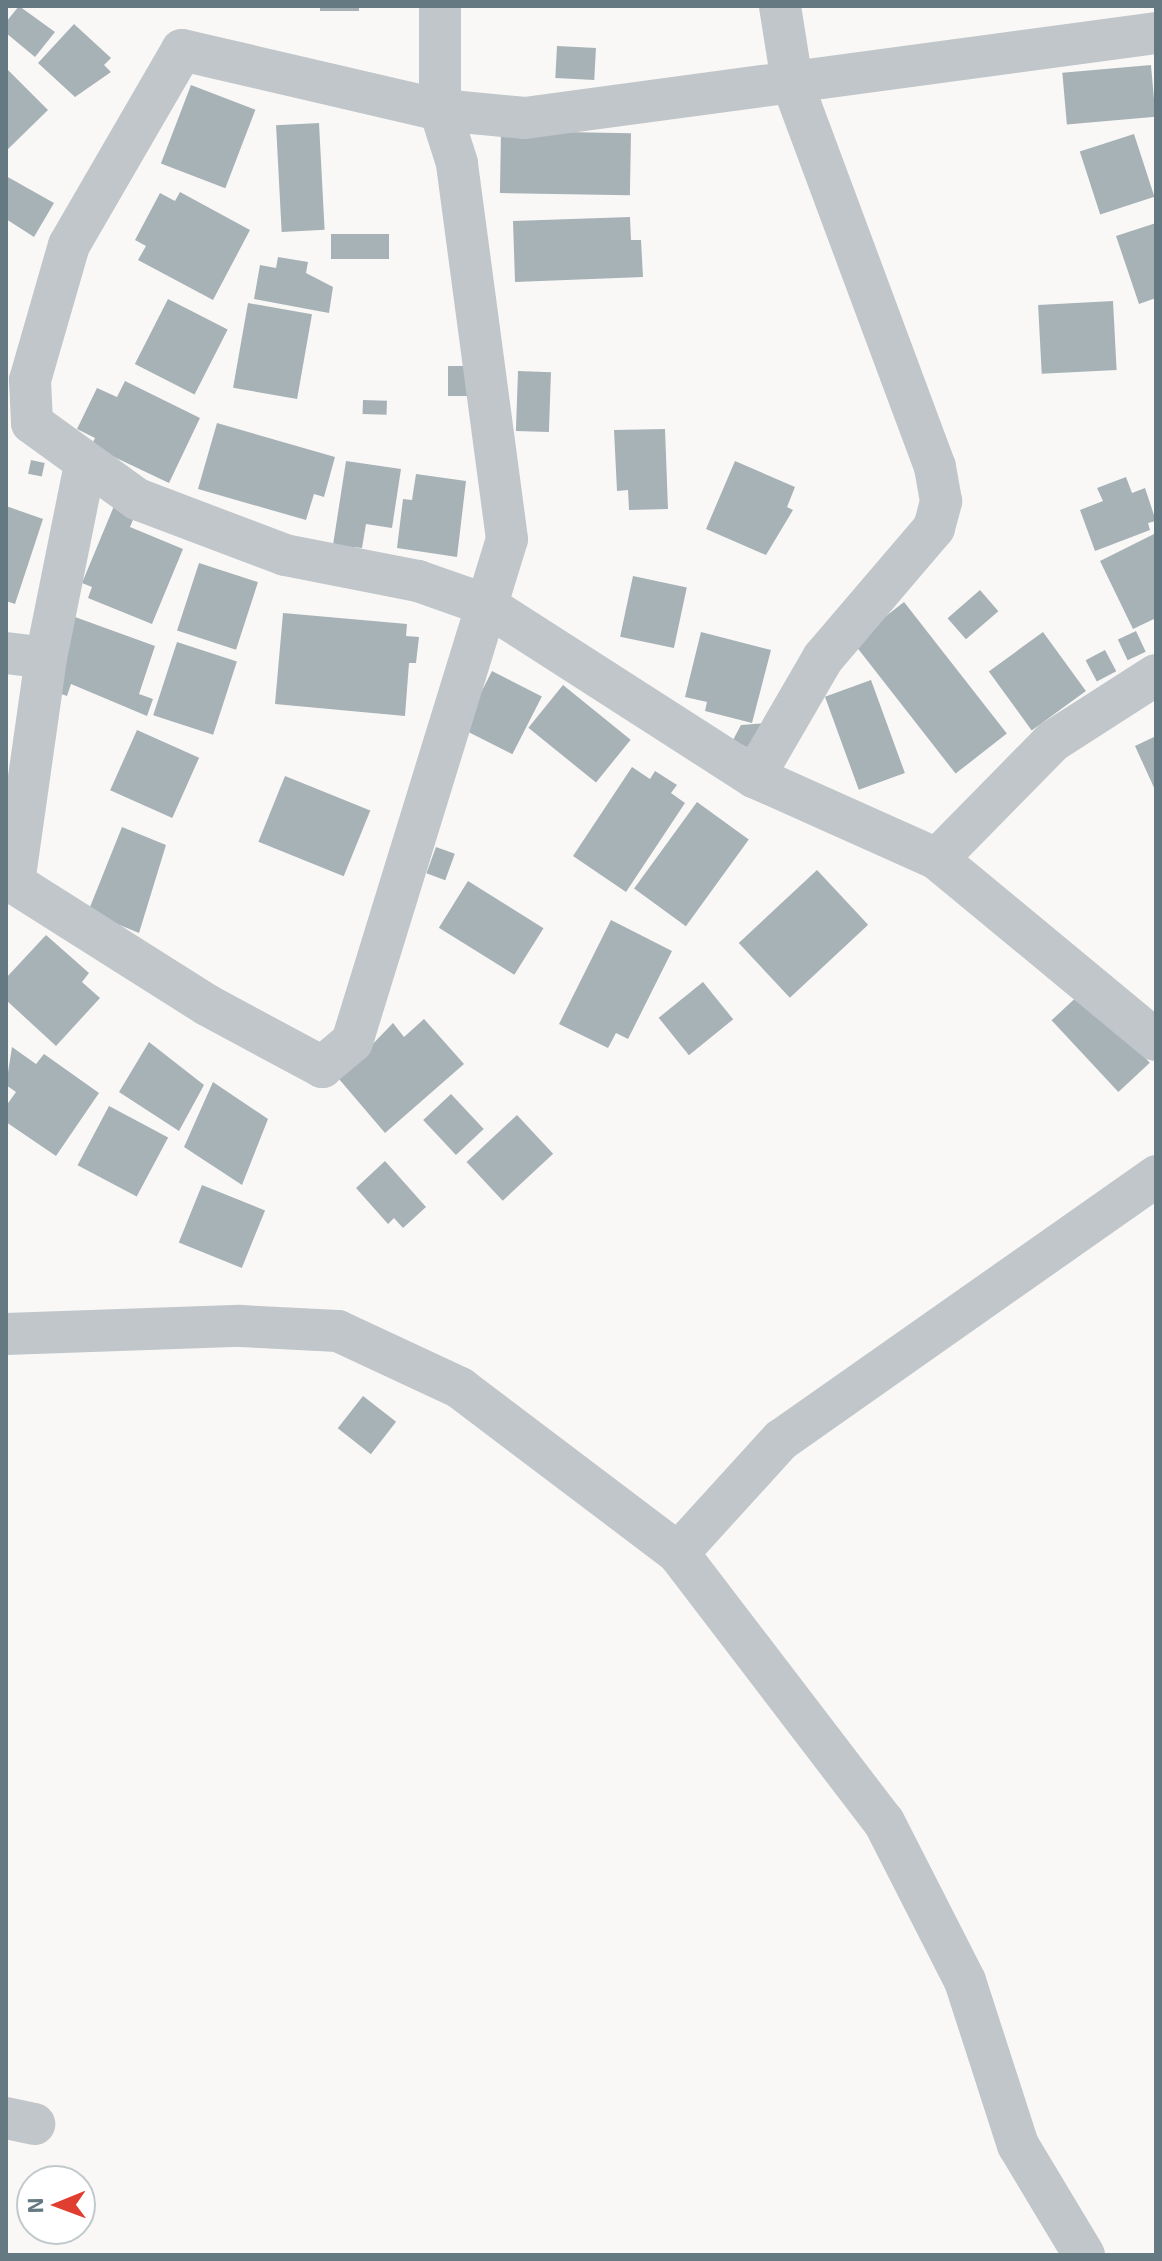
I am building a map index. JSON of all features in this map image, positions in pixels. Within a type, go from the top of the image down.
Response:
[{"type":"street","points":[[85,465],[26,656],[14,883],[207,1005],[322,1067],[352,1042],[507,539],[457,163],[440,110],[440,6]]},
{"type":"street","points":[[754,777],[823,658],[934,528],[941,501],[935,467],[792,82],[780,6]]},
{"type":"street","points":[[1156,33],[525,118],[440,110],[182,50],[69,245],[30,380],[32,423],[85,465],[137,499],[285,555],[418,581],[486,605],[754,777],[937,859],[1156,1040]]},
{"type":"street","points":[[937,859],[1053,741],[1156,675]]},
{"type":"street","points":[[678,1553],[781,1440],[1156,1176]]},
{"type":"street","points":[[6,1334],[240,1326],[338,1331],[460,1388],[678,1553],[884,1822],[965,1981],[1018,2145],[1084,2255]]},
{"type":"building","points":[[19,6],[55,32],[35,57],[6,33],[6,22]]},
{"type":"building","points":[[320,6],[359,6],[359,11],[320,11]]},
{"type":"building","points":[[74,24],[111,58],[104,65],[111,72],[75,97],[38,63]]},
{"type":"building","points":[[557,46],[596,48],[594,80],[555,78]]},
{"type":"building","points":[[1151,65],[1156,117],[1067,125],[1062,73]]},
{"type":"building","points":[[6,68],[48,110],[6,151]]},
{"type":"building","points":[[191,85],[255,110],[225,188],[161,163]]},
{"type":"building","points":[[319,123],[325,230],[282,232],[276,125]]},
{"type":"building","points":[[501,131],[631,133],[630,195],[500,193]]},
{"type":"building","points":[[1134,134],[1154,197],[1100,214],[1080,152]]},
{"type":"building","points":[[6,176],[54,203],[34,237],[6,219]]},
{"type":"building","points":[[180,192],[250,230],[213,300],[138,260],[146,246],[135,240],[160,193],[175,201]]},
{"type":"building","points":[[630,217],[631,240],[641,240],[643,277],[515,282],[513,221]]},
{"type":"building","points":[[1156,223],[1156,298],[1139,304],[1116,236]]},
{"type":"building","points":[[331,234],[389,234],[389,259],[331,259]]},
{"type":"building","points":[[278,257],[308,262],[306,273],[333,287],[329,313],[254,299],[260,265],[276,268]]},
{"type":"building","points":[[168,299],[228,329],[195,394],[135,364]]},
{"type":"building","points":[[1113,301],[1117,370],[1042,374],[1038,305]]},
{"type":"building","points":[[248,303],[312,314],[297,399],[233,388]]},
{"type":"building","points":[[448,366],[473,366],[473,396],[448,396]]},
{"type":"building","points":[[518,371],[551,372],[549,432],[516,431]]},
{"type":"building","points":[[125,381],[200,418],[169,483],[91,446],[95,438],[77,429],[97,388],[117,397]]},
{"type":"building","points":[[363,400],[387,401],[386,415],[363,414]]},
{"type":"building","points":[[217,423],[335,457],[324,497],[314,494],[306,520],[198,489]]},
{"type":"building","points":[[665,429],[668,509],[629,510],[628,490],[617,491],[614,430]]},
{"type":"building","points":[[31,460],[45,463],[42,477],[28,474]]},
{"type":"building","points":[[346,461],[401,469],[392,528],[366,524],[362,548],[333,545]]},
{"type":"building","points":[[735,461],[795,487],[787,507],[793,510],[766,555],[706,529]]},
{"type":"building","points":[[416,474],[466,481],[457,557],[397,548],[403,499],[412,500]]},
{"type":"building","points":[[1126,477],[1132,493],[1145,488],[1156,521],[1148,523],[1150,530],[1095,551],[1080,510],[1103,501],[1097,488]]},
{"type":"building","points":[[6,506],[43,519],[15,604],[6,601]]},
{"type":"building","points":[[114,506],[135,515],[130,527],[183,549],[152,624],[88,598],[92,587],[82,583]]},
{"type":"building","points":[[1156,533],[1156,618],[1133,629],[1100,561]]},
{"type":"building","points":[[199,563],[258,582],[236,650],[177,631]]},
{"type":"building","points":[[633,576],[687,587],[674,648],[620,637]]},
{"type":"building","points":[[980,590],[998,611],[966,639],[948,618]]},
{"type":"building","points":[[904,602],[1007,734],[956,774],[853,642]]},
{"type":"building","points":[[283,613],[407,624],[406,636],[419,637],[416,663],[409,663],[405,716],[275,704]]},
{"type":"building","points":[[75,617],[155,646],[139,694],[153,699],[147,716],[71,684],[67,696],[44,688]]},
{"type":"building","points":[[1136,631],[1146,652],[1128,660],[1118,639]]},
{"type":"building","points":[[701,632],[771,650],[752,723],[705,711],[707,702],[685,697]]},
{"type":"building","points":[[1043,632],[1086,691],[1032,730],[989,671]]},
{"type":"building","points":[[177,642],[237,661],[213,735],[153,715]]},
{"type":"building","points":[[1105,650],[1116,671],[1097,682],[1086,660]]},
{"type":"building","points":[[492,671],[542,696],[512,754],[462,729]]},
{"type":"building","points":[[871,680],[905,773],[859,790],[825,697]]},
{"type":"building","points":[[563,685],[631,740],[596,782],[528,728]]},
{"type":"building","points":[[768,723],[752,750],[733,740],[741,725]]},
{"type":"building","points":[[137,730],[199,758],[172,818],[110,790]]},
{"type":"building","points":[[1156,736],[1156,792],[1135,746]]},
{"type":"building","points":[[632,767],[650,779],[655,771],[677,785],[671,793],[685,803],[626,892],[573,856]]},
{"type":"building","points":[[285,776],[370,810],[344,876],[258,842]]},
{"type":"building","points":[[697,802],[749,840],[686,926],[634,889]]},
{"type":"building","points":[[122,827],[166,845],[139,933],[88,912]]},
{"type":"building","points":[[436,847],[455,854],[445,880],[426,873]]},
{"type":"building","points":[[817,870],[868,925],[790,998],[739,943]]},
{"type":"building","points":[[468,881],[543,928],[514,975],[439,928]]},
{"type":"building","points":[[611,920],[672,951],[628,1039],[616,1033],[608,1048],[559,1024]]},
{"type":"building","points":[[46,935],[89,973],[82,982],[100,998],[56,1046],[6,1000],[6,978]]},
{"type":"building","points":[[703,982],[733,1019],[689,1055],[659,1018]]},
{"type":"building","points":[[1083,991],[1150,1063],[1118,1092],[1052,1020]]},
{"type":"building","points":[[424,1019],[464,1064],[385,1133],[339,1079],[393,1023],[404,1037]]},
{"type":"building","points":[[149,1042],[204,1085],[179,1131],[119,1092]]},
{"type":"building","points":[[12,1047],[36,1064],[44,1054],[99,1093],[56,1156],[6,1122],[6,1106],[16,1092],[6,1085]]},
{"type":"building","points":[[213,1082],[268,1119],[242,1185],[184,1147]]},
{"type":"building","points":[[451,1094],[484,1129],[456,1155],[423,1120]]},
{"type":"building","points":[[109,1106],[168,1137],[137,1197],[78,1165]]},
{"type":"building","points":[[517,1115],[553,1154],[503,1201],[467,1162]]},
{"type":"building","points":[[385,1161],[426,1207],[403,1228],[394,1218],[388,1224],[356,1188]]},
{"type":"building","points":[[202,1185],[265,1210],[242,1268],[179,1242]]},
{"type":"building","points":[[363,1396],[396,1422],[371,1454],[338,1428]]}]
